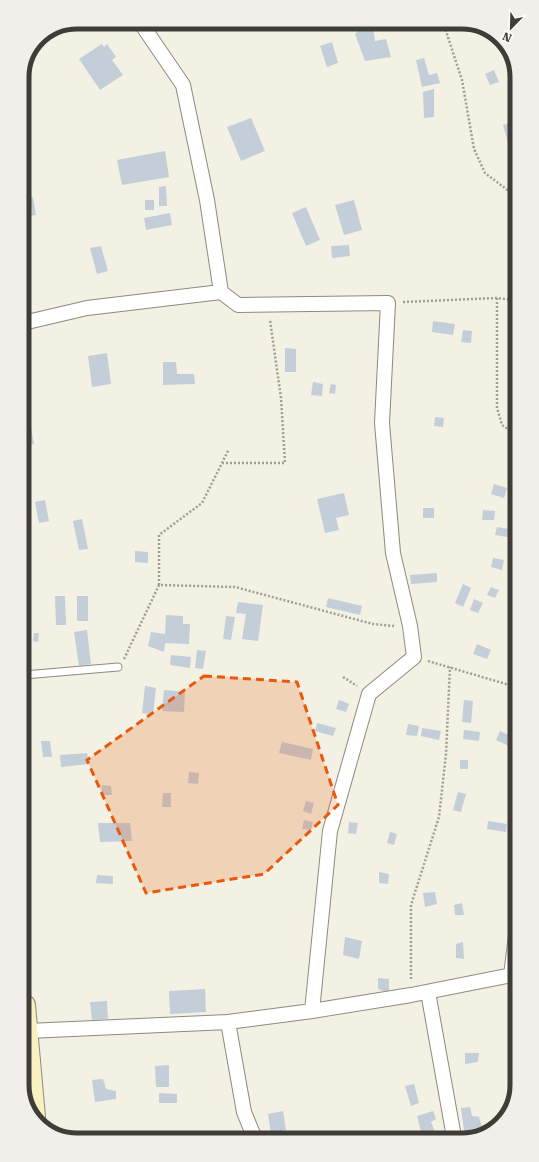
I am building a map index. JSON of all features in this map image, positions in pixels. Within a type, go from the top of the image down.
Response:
[{"type":"street","points":[[145,29],[183,85],[207,200],[221,292],[238,305],[388,303],[382,423],[393,553],[410,626],[414,657],[369,694],[330,831],[312,1011]]},
{"type":"street","points":[[29,322],[87,308],[221,292]]},
{"type":"street","points":[[29,1031],[228,1022],[312,1011],[411,995],[510,976]]},
{"type":"street","points":[[428,992],[453,1133]]},
{"type":"street","points":[[228,1022],[244,1112],[253,1133]]},
{"type":"street","points":[[29,1043],[34,1106]]},
{"type":"lane","points":[[29,675],[118,667]]},
{"type":"path","points":[[446,29],[462,80],[474,149],[485,173],[510,192]]},
{"type":"path","points":[[388,303],[497,298],[510,299]]},
{"type":"path","points":[[497,298],[497,408],[502,424],[510,430]]},
{"type":"path","points":[[222,463],[285,463],[281,398],[268,305]]},
{"type":"path","points":[[118,667],[126,656],[159,585],[159,535],[202,503],[229,449]]},
{"type":"path","points":[[159,585],[235,587],[374,624],[410,626]]},
{"type":"path","points":[[414,657],[510,685]]},
{"type":"path","points":[[411,995],[411,905],[439,817],[446,754],[450,667]]},
{"type":"highlighted area","points":[[204,676],[297,682],[338,805],[264,874],[146,893],[87,760]]},
{"type":"building","points":[[360,29],[373,29],[375,41],[386,39],[391,57],[365,61],[355,34]]},
{"type":"building","points":[[332,42],[338,63],[327,67],[320,46]]},
{"type":"building","points":[[102,44],[104,47],[107,44],[116,57],[112,60],[123,75],[100,90],[79,59]]},
{"type":"building","points":[[424,58],[429,75],[437,73],[440,83],[422,87],[416,60]]},
{"type":"building","points":[[494,70],[499,82],[490,85],[485,74]]},
{"type":"building","points":[[434,89],[434,117],[424,118],[423,92]]},
{"type":"building","points":[[251,118],[265,151],[241,161],[227,127]]},
{"type":"building","points":[[510,123],[510,143],[508,143],[503,125]]},
{"type":"building","points":[[165,151],[169,177],[122,185],[117,160]]},
{"type":"building","points":[[166,186],[167,206],[159,206],[159,187]]},
{"type":"building","points":[[33,197],[36,215],[29,216],[29,198]]},
{"type":"building","points":[[145,200],[154,200],[154,210],[145,210]]},
{"type":"building","points":[[354,200],[362,230],[344,235],[335,205]]},
{"type":"building","points":[[306,207],[320,240],[306,246],[292,213]]},
{"type":"building","points":[[170,213],[172,225],[146,230],[144,218]]},
{"type":"building","points":[[349,245],[350,256],[332,258],[331,246]]},
{"type":"building","points":[[101,246],[108,271],[97,274],[90,248]]},
{"type":"building","points":[[433,321],[455,324],[453,335],[432,332]]},
{"type":"building","points":[[463,330],[472,331],[471,343],[461,342]]},
{"type":"building","points":[[285,348],[296,349],[296,372],[285,372]]},
{"type":"building","points":[[107,353],[111,384],[92,387],[88,356]]},
{"type":"building","points":[[163,362],[176,362],[177,374],[194,374],[195,384],[163,385]]},
{"type":"building","points":[[313,382],[323,384],[322,396],[311,395]]},
{"type":"building","points":[[331,384],[336,385],[335,394],[329,393]]},
{"type":"building","points":[[29,416],[34,444],[29,445]]},
{"type":"building","points":[[435,417],[444,418],[443,427],[434,426]]},
{"type":"building","points":[[494,484],[507,488],[504,498],[491,494]]},
{"type":"building","points":[[344,493],[349,515],[336,518],[339,530],[325,533],[317,499]]},
{"type":"building","points":[[45,500],[49,521],[39,523],[35,502]]},
{"type":"building","points":[[423,508],[434,508],[434,518],[423,518]]},
{"type":"building","points":[[483,510],[495,511],[494,520],[482,520]]},
{"type":"building","points":[[82,519],[88,549],[79,550],[73,521]]},
{"type":"building","points":[[497,527],[510,529],[510,538],[495,535]]},
{"type":"building","points":[[135,551],[148,552],[148,563],[135,562]]},
{"type":"building","points":[[493,558],[504,560],[502,570],[491,567]]},
{"type":"building","points":[[437,573],[437,582],[411,584],[410,575]]},
{"type":"building","points":[[463,584],[471,588],[463,607],[455,603]]},
{"type":"building","points":[[491,587],[499,590],[495,598],[487,595]]},
{"type":"building","points":[[55,596],[65,596],[66,625],[56,625]]},
{"type":"building","points":[[77,596],[88,596],[88,621],[77,621]]},
{"type":"building","points":[[328,598],[362,606],[360,615],[326,607]]},
{"type":"building","points":[[474,599],[483,603],[478,613],[470,610]]},
{"type":"building","points":[[238,602],[263,605],[258,641],[242,639],[246,614],[236,613]]},
{"type":"building","points":[[166,615],[183,616],[183,624],[190,624],[189,644],[165,643],[164,652],[148,646],[151,632],[165,634]]},
{"type":"building","points":[[226,616],[235,617],[231,640],[223,639]]},
{"type":"building","points":[[87,630],[91,664],[79,666],[74,632]]},
{"type":"building","points":[[34,633],[39,633],[38,642],[33,641]]},
{"type":"building","points":[[510,640],[510,652],[508,652]]},
{"type":"building","points":[[477,644],[491,650],[487,659],[473,654]]},
{"type":"building","points":[[197,650],[206,651],[203,669],[195,668]]},
{"type":"building","points":[[171,655],[191,657],[190,668],[170,665]]},
{"type":"building","points":[[145,686],[156,688],[153,715],[142,713]]},
{"type":"building","points":[[164,690],[185,692],[184,712],[162,711]]},
{"type":"building","points":[[339,700],[349,704],[346,712],[336,709]]},
{"type":"building","points":[[464,700],[473,701],[471,723],[462,722]]},
{"type":"building","points":[[317,723],[336,728],[333,736],[315,731]]},
{"type":"building","points":[[408,724],[419,726],[417,736],[406,735]]},
{"type":"building","points":[[422,728],[441,731],[439,740],[421,736]]},
{"type":"building","points":[[464,730],[480,732],[479,741],[463,739]]},
{"type":"building","points":[[500,731],[510,736],[510,747],[496,740]]},
{"type":"building","points":[[41,741],[50,741],[52,757],[43,757]]},
{"type":"building","points":[[282,742],[313,749],[311,760],[279,753]]},
{"type":"building","points":[[87,753],[89,764],[61,767],[60,755]]},
{"type":"building","points":[[460,760],[468,760],[468,769],[460,769]]},
{"type":"building","points":[[189,772],[199,773],[198,784],[188,783]]},
{"type":"building","points":[[102,785],[111,786],[112,795],[101,795]]},
{"type":"building","points":[[458,792],[466,794],[461,812],[453,810]]},
{"type":"building","points":[[163,793],[171,793],[171,807],[162,807]]},
{"type":"building","points":[[306,801],[314,803],[311,814],[303,811]]},
{"type":"building","points":[[304,820],[313,822],[311,830],[302,829]]},
{"type":"building","points":[[488,821],[507,824],[506,832],[487,829]]},
{"type":"building","points":[[349,822],[358,823],[356,834],[348,833]]},
{"type":"building","points":[[98,823],[130,823],[132,841],[100,842]]},
{"type":"building","points":[[390,832],[397,834],[394,845],[387,843]]},
{"type":"building","points":[[379,872],[389,874],[388,884],[379,883]]},
{"type":"building","points":[[97,875],[113,876],[113,884],[96,883]]},
{"type":"building","points":[[435,892],[437,904],[425,907],[423,893]]},
{"type":"building","points":[[462,903],[464,915],[455,915],[454,905]]},
{"type":"building","points":[[345,937],[362,941],[359,959],[343,955]]},
{"type":"building","points":[[463,942],[464,959],[456,958],[456,944]]},
{"type":"building","points":[[378,978],[389,979],[389,993],[378,989]]},
{"type":"building","points":[[205,989],[206,1012],[170,1014],[169,991]]},
{"type":"building","points":[[107,1001],[108,1019],[92,1020],[90,1002]]},
{"type":"building","points":[[465,1053],[479,1053],[478,1062],[465,1064]]},
{"type":"building","points":[[169,1065],[169,1087],[156,1087],[155,1066]]},
{"type":"building","points":[[103,1079],[106,1089],[116,1091],[116,1099],[95,1102],[92,1080]]},
{"type":"building","points":[[414,1084],[419,1103],[411,1106],[405,1086]]},
{"type":"building","points":[[159,1093],[177,1094],[177,1103],[159,1103]]},
{"type":"building","points":[[470,1107],[472,1116],[479,1117],[482,1128],[464,1133],[461,1108]]},
{"type":"building","points":[[283,1111],[286,1130],[271,1133],[268,1114]]},
{"type":"building","points":[[433,1111],[436,1119],[431,1122],[435,1132],[421,1133],[417,1116]]}]
